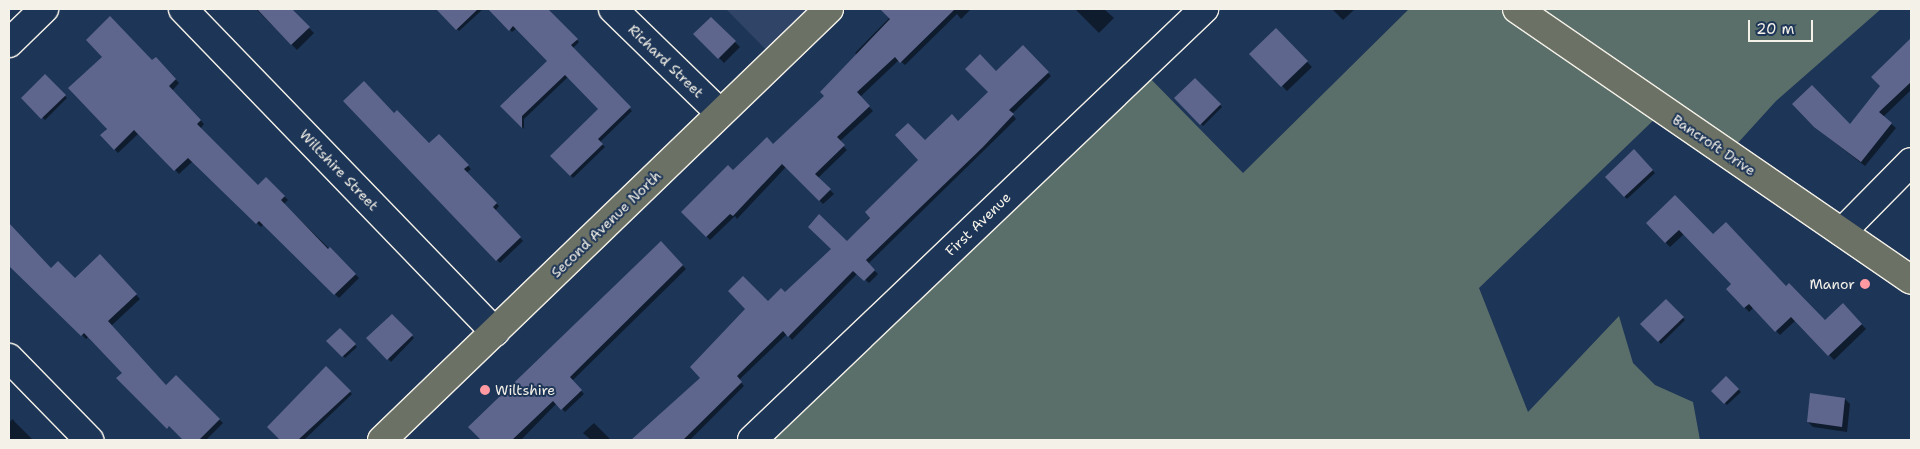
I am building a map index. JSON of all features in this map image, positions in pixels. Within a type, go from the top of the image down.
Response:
[{"type":"main road","name":"Second Avenue North","points":[[382,440],[829,9]]},
{"type":"main road","name":"Bancroft Drive","points":[[1517,9],[1911,280]]},
{"type":"street","points":[[9,43],[44,9]]},
{"type":"street","name":"Wiltshire Street","points":[[183,9],[495,332]]},
{"type":"street","name":"Richard Street","points":[[613,9],[720,113]]},
{"type":"street","name":"First Avenue","points":[[752,440],[1204,9]]},
{"type":"street","points":[[1842,232],[1911,162]]},
{"type":"street","points":[[9,358],[89,440]]},
{"type":"shaded area","points":[[726,9],[826,9],[774,58]]},
{"type":"green space","points":[[1409,9],[1881,9],[1776,101],[1726,156],[1661,113],[1479,288],[1528,412],[1619,316],[1633,363],[1655,385],[1693,402],[1700,440],[754,440],[1142,70],[1243,173]]},
{"type":"building","points":[[257,9],[292,9],[310,27],[291,45]]},
{"type":"building","points":[[436,9],[478,9],[456,30]]},
{"type":"building","points":[[488,9],[548,9],[578,39],[571,45],[631,107],[598,139],[603,144],[570,176],[550,156],[598,109],[565,75],[522,116],[522,128],[500,106],[547,61],[513,26],[509,31]]},
{"type":"building","points":[[880,9],[955,9],[900,63],[895,57],[857,92],[870,106],[837,137],[845,145],[815,174],[831,189],[819,201],[782,164],[733,216],[730,214],[706,237],[681,212],[728,165],[733,170],[767,137],[773,144],[824,96],[820,92],[890,19]]},
{"type":"building","points":[[110,16],[152,60],[156,57],[176,79],[169,86],[201,120],[197,124],[258,185],[266,177],[285,196],[281,200],[328,249],[330,247],[356,274],[334,295],[259,221],[256,224],[188,158],[174,171],[134,130],[114,150],[100,135],[107,129],[68,88],[102,57],[86,40]]},
{"type":"building","points":[[711,17],[736,41],[718,59],[693,34]]},
{"type":"building","points":[[1276,28],[1308,61],[1281,87],[1249,54]]},
{"type":"building","points":[[1911,38],[1911,82],[1879,112],[1892,123],[1861,162],[1814,127],[1792,104],[1812,85],[1850,124],[1880,86],[1871,77]]},
{"type":"building","points":[[1023,45],[1049,72],[1009,110],[1014,114],[983,147],[866,260],[875,270],[864,281],[853,271],[788,337],[783,331],[737,376],[742,382],[683,440],[631,440],[700,378],[690,367],[745,309],[728,291],[743,276],[768,301],[781,288],[785,292],[831,249],[808,227],[819,214],[847,241],[870,218],[865,212],[918,160],[895,135],[908,123],[925,140],[952,114],[958,121],[988,92],[965,69],[980,54],[996,71]]},
{"type":"building","points":[[45,74],[66,95],[41,119],[21,98]]},
{"type":"building","points":[[1195,78],[1221,104],[1200,125],[1174,98]]},
{"type":"building","points":[[364,81],[394,113],[397,110],[429,143],[439,134],[469,165],[464,169],[497,203],[493,207],[521,237],[496,261],[343,101]]},
{"type":"building","points":[[1634,149],[1653,170],[1624,197],[1605,177]]},
{"type":"building","points":[[1675,195],[1713,234],[1726,222],[1786,286],[1789,283],[1825,320],[1843,303],[1862,324],[1828,356],[1791,317],[1775,332],[1749,304],[1744,308],[1726,289],[1731,284],[1679,230],[1665,243],[1646,223]]},
{"type":"building","points":[[9,223],[51,268],[58,261],[75,278],[100,254],[137,294],[108,321],[166,385],[176,375],[220,419],[199,440],[183,440],[169,426],[167,429],[116,378],[122,373],[84,333],[81,336],[9,266]]},
{"type":"building","points":[[661,241],[683,265],[570,377],[582,390],[561,410],[553,401],[512,440],[481,440],[468,427]]},
{"type":"building","points":[[1666,299],[1684,317],[1658,342],[1640,324]]},
{"type":"building","points":[[392,314],[413,335],[387,360],[366,338]]},
{"type":"building","points":[[340,328],[356,344],[342,357],[326,341]]},
{"type":"building","points":[[326,366],[351,391],[298,440],[280,440],[267,427]]},
{"type":"building","points":[[1726,376],[1739,389],[1724,404],[1711,391]]},
{"type":"building","points":[[1810,393],[1845,398],[1842,427],[1807,422]]},
{"type":"place","name":"Manor","points":[[1865,284]]},
{"type":"place","name":"Wiltshire","points":[[485,390]]}]
